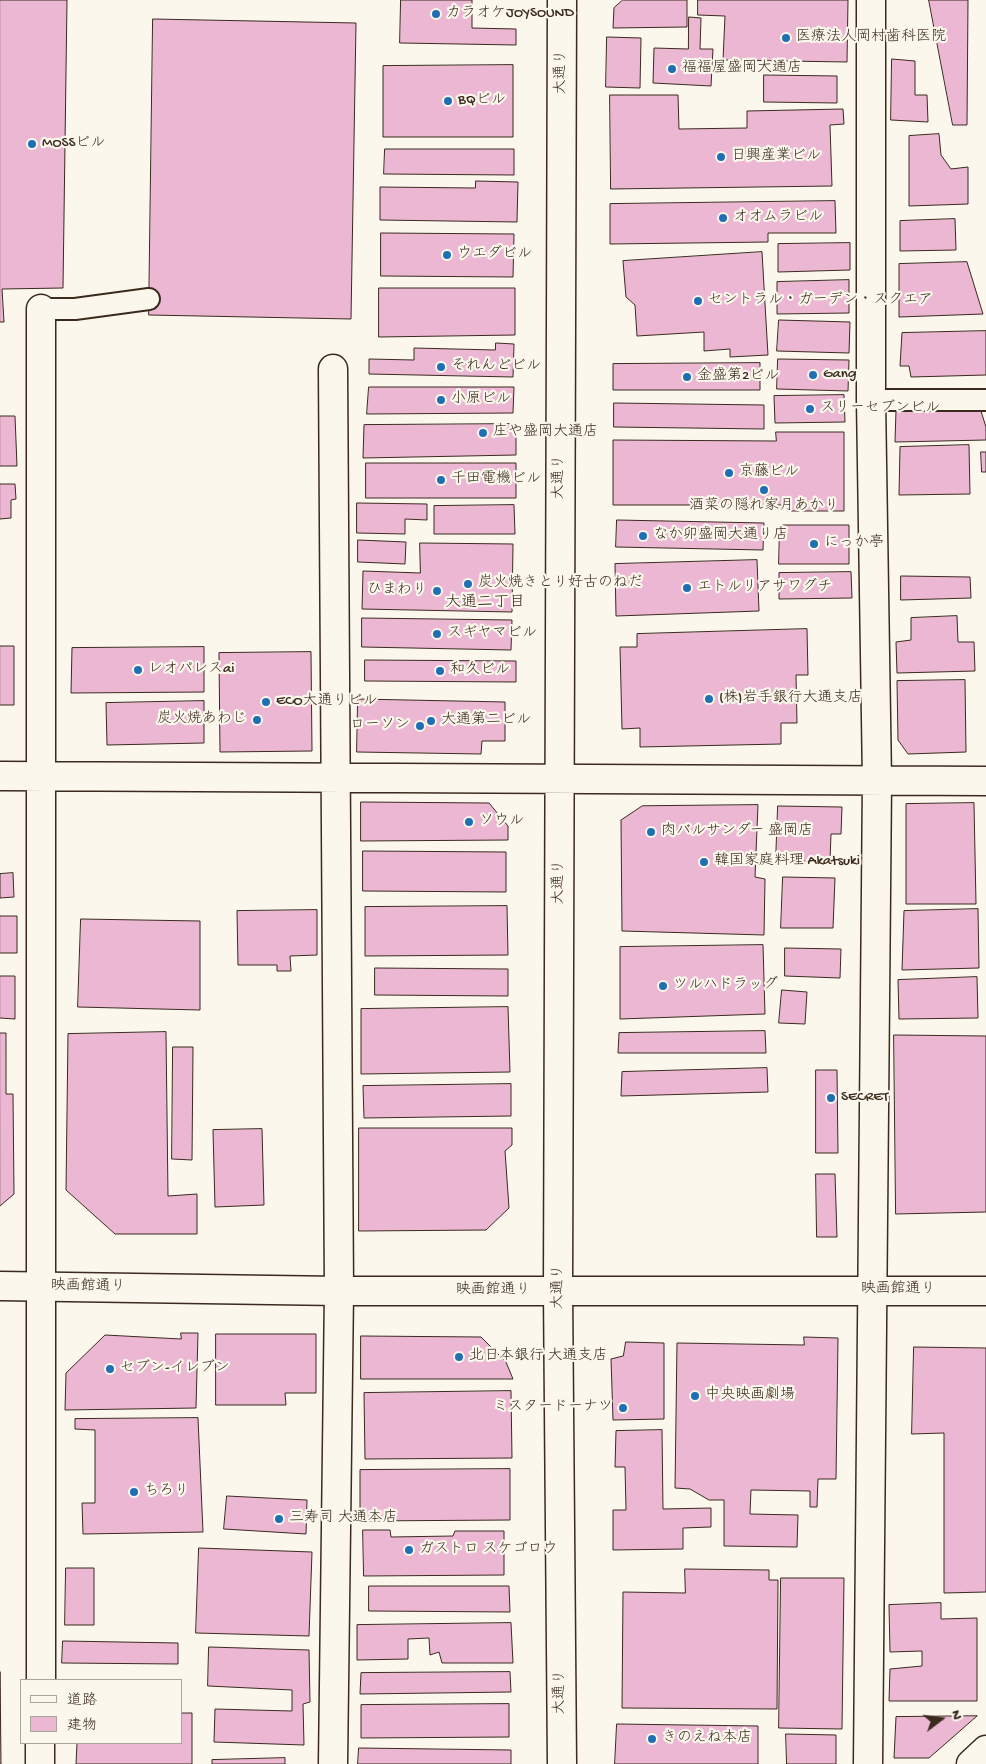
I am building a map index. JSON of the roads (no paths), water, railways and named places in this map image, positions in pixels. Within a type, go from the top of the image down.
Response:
[{"type":"street","name":"大通り","points":[[562,0],[558,1291],[562,1764]]},
{"type":"street","points":[[868,1764],[877,781],[871,400],[871,0]]},
{"type":"street","points":[[41,309],[41,1679]]},
{"type":"street","points":[[332,369],[339,1291],[333,1764]]},
{"type":"street","points":[[0,776],[986,781]]},
{"type":"street","name":"映画館通り","points":[[0,1286],[339,1291],[986,1291]]},
{"type":"street","points":[[40,1744],[40,1764]]},
{"type":"street","points":[[971,1764],[986,1750]]},
{"type":"lane","points":[[41,309],[75,309],[150,299]]},
{"type":"lane","points":[[871,400],[986,400]]},
{"type":"place","name":"カラオケJOYSOUND","points":[[436,14]]},
{"type":"place","name":"医療法人岡村歯科医院","points":[[786,38]]},
{"type":"place","name":"福福屋盛岡大通店","points":[[672,69]]},
{"type":"place","name":"BQビル","points":[[448,101]]},
{"type":"place","name":"MOSSビル","points":[[32,144]]},
{"type":"place","name":"日興産業ビル","points":[[721,157]]},
{"type":"place","name":"オオムラビル","points":[[723,218]]},
{"type":"place","name":"ウエダビル","points":[[447,255]]},
{"type":"place","name":"セントラル・ガーデン・スクエア","points":[[698,301]]},
{"type":"place","name":"それんどビル","points":[[441,367]]},
{"type":"place","name":"Gang","points":[[813,375]]},
{"type":"place","name":"金盛第2ビル","points":[[687,377]]},
{"type":"place","name":"小原ビル","points":[[441,400]]},
{"type":"place","name":"スリーセブンビル","points":[[810,409]]},
{"type":"place","name":"庄や盛岡大通店","points":[[483,433]]},
{"type":"place","name":"京藤ビル","points":[[729,473]]},
{"type":"place","name":"千田電機ビル","points":[[441,480]]},
{"type":"place","name":"酒菜の隠れ家月あかり","points":[[764,490]]},
{"type":"place","name":"なか卯盛岡大通り店","points":[[643,536]]},
{"type":"place","name":"にっか亭","points":[[814,544]]},
{"type":"place","name":"炭火焼きとり好古のねだ","points":[[468,584]]},
{"type":"place","name":"エトルリアサワグチ","points":[[687,588]]},
{"type":"place","name":"ひまわり","points":[[437,591]]},
{"type":"place","name":"スギヤマビル","points":[[437,634]]},
{"type":"place","name":"レオパレスai","points":[[138,670]]},
{"type":"place","name":"和久ビル","points":[[440,671]]},
{"type":"place","name":"(株)岩手銀行大通支店","points":[[709,699]]},
{"type":"place","name":"ECO大通りビル","points":[[266,702]]},
{"type":"place","name":"炭火焼あわじ","points":[[257,720]]},
{"type":"place","name":"大通第二ビル","points":[[431,721]]},
{"type":"place","name":"ローソン","points":[[420,726]]},
{"type":"place","name":"ソウル","points":[[469,822]]},
{"type":"place","name":"肉バルサンダー 盛岡店","points":[[651,832]]},
{"type":"place","name":"韓国家庭料理 Akatsuki","points":[[704,862]]},
{"type":"place","name":"ツルハドラッグ","points":[[663,986]]},
{"type":"place","name":"SECRET","points":[[831,1098]]},
{"type":"place","name":"北日本銀行 大通支店","points":[[459,1357]]},
{"type":"place","name":"セブン-イレブン","points":[[110,1369]]},
{"type":"place","name":"中央映画劇場","points":[[695,1396]]},
{"type":"place","name":"ミスタードーナツ","points":[[623,1408]]},
{"type":"place","name":"ちろり","points":[[134,1492]]},
{"type":"place","name":"三寿司 大通本店","points":[[279,1519]]},
{"type":"place","name":"ガストロ スケゴロウ","points":[[409,1550]]},
{"type":"place","name":"きのえね本店","points":[[652,1739]]},
{"type":"district","name":"大通二丁目","points":[[485,604]]}]
